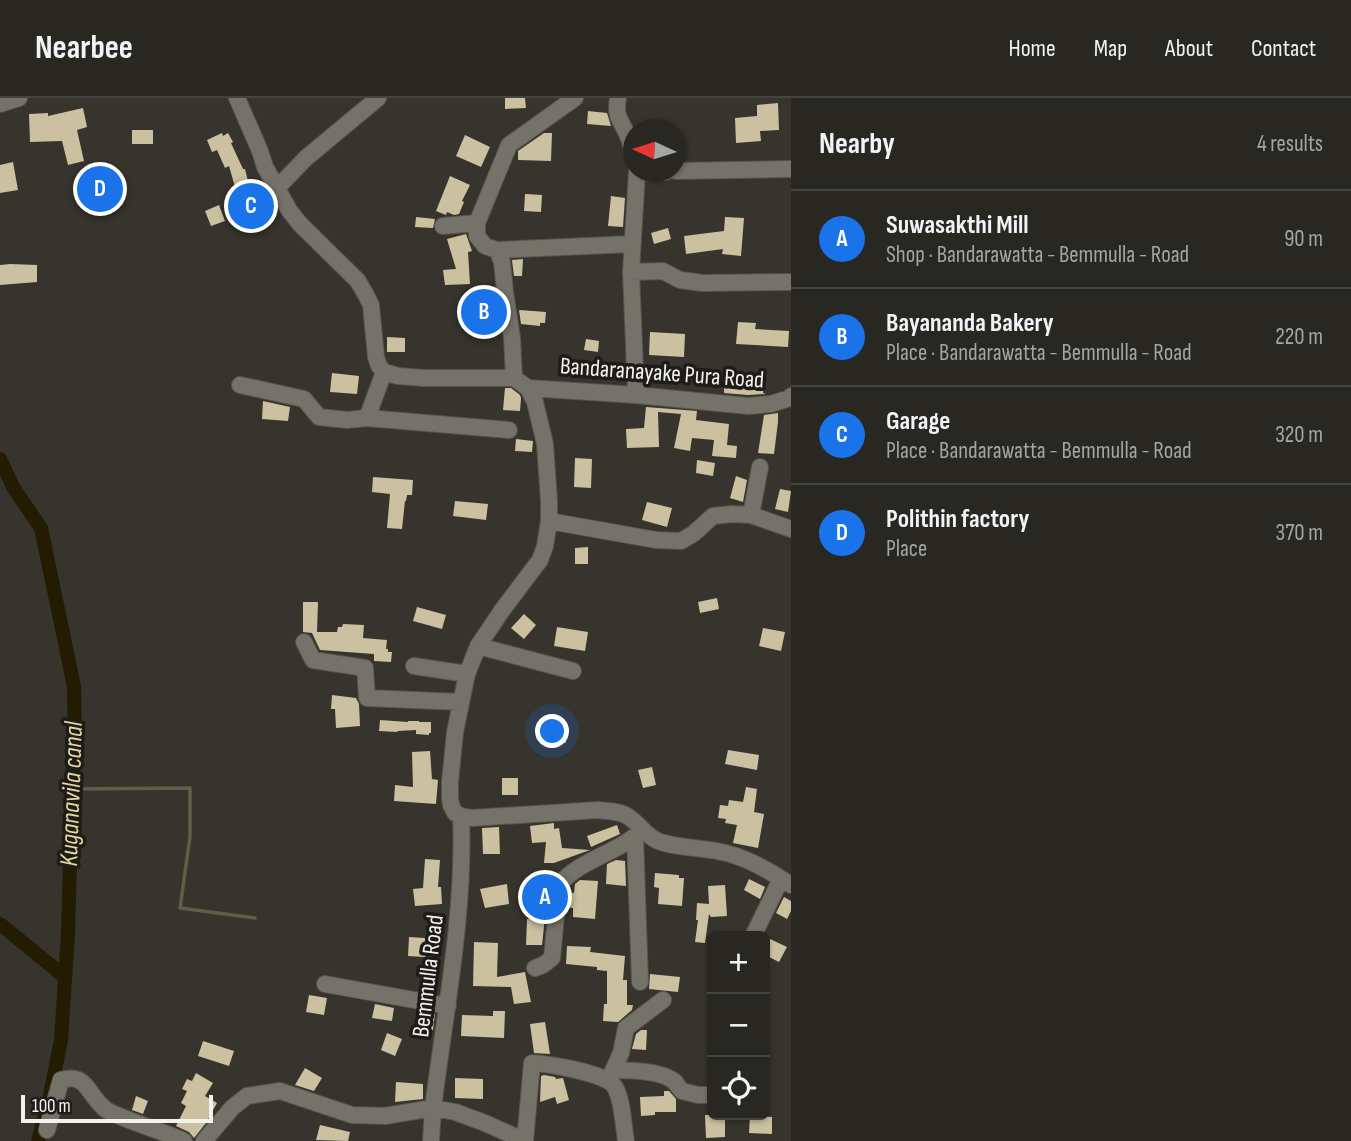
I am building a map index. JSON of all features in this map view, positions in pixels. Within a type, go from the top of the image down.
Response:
[{"type":"street","points":[[0,104],[19,98]]},
{"type":"street","points":[[237,98],[276,189],[300,224],[358,281],[371,305],[376,356],[384,372],[367,418]]},
{"type":"street","points":[[276,189],[306,158],[378,98]]},
{"type":"street","points":[[575,98],[509,145],[477,223],[477,236],[485,246],[497,250],[632,244]]},
{"type":"street","points":[[618,98],[616,109],[623,128]]},
{"type":"street","points":[[686,171],[791,169]]},
{"type":"street","points":[[635,182],[631,272],[636,395]]},
{"type":"street","points":[[443,226],[477,223]]},
{"type":"street","name":"Bemmulla Road","points":[[431,1141],[433,1108],[460,910],[461,816],[455,813],[451,805],[450,782],[455,732],[467,674],[478,646],[540,560],[549,521],[545,444],[536,402],[521,383],[502,262],[497,250]]},
{"type":"street","points":[[631,272],[663,271],[680,280],[704,283],[791,282]]},
{"type":"street","name":"Bandaranayake Pura Road","points":[[384,372],[398,376],[521,383],[748,406],[771,404],[791,396]]},
{"type":"street","points":[[240,385],[304,399],[319,417],[347,420],[367,418],[509,430]]},
{"type":"street","points":[[751,515],[760,467]]},
{"type":"street","points":[[549,521],[656,541],[681,541],[713,516],[732,514],[751,515],[791,529]]},
{"type":"street","points":[[304,642],[313,660],[365,668],[367,698],[461,702]]},
{"type":"street","points":[[478,646],[573,671]]},
{"type":"street","points":[[414,666],[467,674]]},
{"type":"street","points":[[461,816],[472,818],[598,810],[617,811],[629,817],[639,833],[640,982]]},
{"type":"street","points":[[639,833],[658,841],[740,857],[786,882],[756,931]]},
{"type":"street","points":[[535,968],[552,958],[559,885],[565,877],[623,845],[639,833]]},
{"type":"street","points":[[325,984],[448,1006]]},
{"type":"street","points":[[625,1141],[620,1101],[611,1075],[621,1053],[626,1028],[663,1000]]},
{"type":"street","points":[[204,1141],[232,1108],[247,1096],[279,1091],[352,1115],[385,1116],[433,1108],[454,1112],[525,1141],[532,1063],[611,1075],[629,1070],[666,1076],[682,1091],[707,1095]]},
{"type":"street","points":[[47,1130],[61,1080],[71,1077],[81,1080],[104,1109],[184,1141]]},
{"type":"building","points":[[505,98],[525,98],[526,108],[505,109]]},
{"type":"building","points":[[778,103],[779,130],[760,131],[761,141],[736,143],[735,118],[757,116],[757,105]]},
{"type":"building","points":[[83,108],[87,127],[77,130],[84,161],[68,165],[62,141],[30,142],[29,114],[48,113],[48,116]]},
{"type":"building","points":[[588,111],[607,113],[611,126],[587,124]]},
{"type":"building","points":[[132,130],[153,130],[153,144],[132,144]]},
{"type":"building","points":[[222,133],[223,136],[228,133],[233,142],[231,143],[245,169],[260,213],[249,218],[229,166],[225,168],[217,150],[212,152],[207,140]]},
{"type":"building","points":[[544,133],[552,133],[551,161],[518,160],[518,151]]},
{"type":"building","points":[[465,135],[490,147],[481,167],[456,156]]},
{"type":"building","points":[[13,162],[18,190],[0,193],[0,165]]},
{"type":"building","points":[[106,176],[112,197],[94,202],[89,181]]},
{"type":"building","points":[[450,176],[470,185],[459,214],[447,212],[446,215],[436,211]]},
{"type":"building","points":[[525,194],[542,195],[541,212],[524,211]]},
{"type":"building","points":[[611,196],[625,198],[623,227],[608,226]]},
{"type":"building","points":[[219,205],[225,221],[211,226],[205,211]]},
{"type":"building","points":[[416,217],[435,219],[433,228],[415,227]]},
{"type":"building","points":[[725,217],[744,218],[741,256],[722,254],[723,249],[686,254],[684,236],[724,231]]},
{"type":"building","points":[[668,228],[671,239],[654,244],[651,233]]},
{"type":"building","points":[[466,234],[472,251],[468,252],[470,284],[445,285],[443,270],[456,269],[447,239]]},
{"type":"building","points":[[523,259],[522,276],[514,276],[512,260]]},
{"type":"building","points":[[0,265],[37,265],[37,282],[0,285]]},
{"type":"building","points":[[484,302],[494,303],[488,338],[475,337],[476,306],[483,307]]},
{"type":"building","points":[[519,310],[546,312],[545,323],[540,323],[540,326],[521,324]]},
{"type":"building","points":[[738,322],[756,323],[755,329],[789,331],[788,347],[736,344]]},
{"type":"building","points":[[650,332],[685,334],[684,357],[649,355]]},
{"type":"building","points":[[387,337],[405,338],[405,352],[387,352]]},
{"type":"building","points":[[586,339],[599,341],[598,352],[584,350]]},
{"type":"building","points":[[332,373],[359,376],[357,394],[330,392]]},
{"type":"building","points":[[743,384],[764,385],[763,393],[766,394],[724,393],[724,388],[742,390]]},
{"type":"building","points":[[505,388],[511,388],[520,395],[520,411],[503,410]]},
{"type":"building","points":[[263,401],[290,407],[288,421],[262,419]]},
{"type":"building","points":[[646,407],[697,411],[696,420],[729,424],[727,445],[737,446],[736,458],[712,456],[714,440],[692,438],[690,451],[674,448],[681,414],[658,412],[659,447],[627,448],[626,429],[644,428]]},
{"type":"building","points":[[778,413],[774,454],[758,453],[764,415]]},
{"type":"building","points":[[516,439],[533,441],[532,452],[515,451]]},
{"type":"building","points":[[575,458],[592,459],[591,488],[574,487]]},
{"type":"building","points":[[697,460],[715,463],[713,476],[696,473]]},
{"type":"building","points":[[736,476],[747,480],[743,502],[730,498]]},
{"type":"building","points":[[373,477],[413,480],[412,495],[407,495],[405,501],[402,529],[387,528],[390,494],[372,492]]},
{"type":"building","points":[[780,489],[791,491],[788,512],[775,509]]},
{"type":"building","points":[[455,501],[488,504],[486,520],[453,516]]},
{"type":"building","points":[[647,502],[672,508],[667,527],[642,520]]},
{"type":"building","points":[[588,547],[588,564],[575,564],[575,548]]},
{"type":"building","points":[[717,598],[719,609],[700,613],[698,602]]},
{"type":"building","points":[[303,602],[318,602],[317,632],[337,632],[338,627],[343,624],[364,625],[363,638],[387,640],[386,649],[392,652],[391,662],[374,661],[374,654],[320,650],[312,633],[303,632]]},
{"type":"building","points":[[417,607],[446,615],[442,629],[413,621]]},
{"type":"building","points":[[524,614],[536,625],[524,639],[511,628]]},
{"type":"building","points":[[557,627],[588,632],[585,651],[554,646]]},
{"type":"building","points":[[763,628],[785,632],[781,651],[759,646]]},
{"type":"building","points":[[332,695],[356,698],[359,704],[360,726],[336,728],[335,709],[331,709]]},
{"type":"building","points":[[380,720],[431,722],[431,733],[416,734],[416,730],[379,731]]},
{"type":"building","points":[[547,721],[566,721],[566,743],[547,742]]},
{"type":"building","points":[[728,750],[759,755],[757,770],[725,764]]},
{"type":"building","points":[[430,751],[432,779],[438,780],[436,804],[394,801],[395,785],[413,787],[412,752]]},
{"type":"building","points":[[652,767],[656,785],[643,788],[638,770]]},
{"type":"building","points":[[502,778],[518,778],[518,795],[502,795]]},
{"type":"building","points":[[746,787],[757,789],[754,812],[764,814],[758,848],[733,843],[737,825],[725,823],[726,819],[718,818],[720,805],[728,806],[729,800],[743,802]]},
{"type":"building","points":[[554,823],[554,829],[559,828],[562,848],[590,850],[554,863],[544,863],[546,842],[532,843],[530,826]]},
{"type":"building","points":[[617,825],[620,834],[591,847],[587,836]]},
{"type":"building","points":[[499,827],[500,854],[483,854],[482,828]]},
{"type":"building","points":[[425,859],[440,860],[438,887],[441,887],[442,904],[415,906],[413,889],[423,888]]},
{"type":"building","points":[[616,860],[625,861],[626,886],[606,884],[607,864]]},
{"type":"building","points":[[655,873],[679,875],[679,878],[684,878],[682,906],[658,904],[659,888],[654,887]]},
{"type":"building","points":[[749,879],[765,887],[760,899],[744,890]]},
{"type":"building","points":[[580,880],[598,881],[595,919],[573,917],[573,908],[567,907],[569,892],[574,893],[575,884]]},
{"type":"building","points":[[507,884],[509,904],[485,908],[480,889]]},
{"type":"building","points":[[725,885],[727,916],[711,917],[709,914],[705,943],[695,942],[697,903],[709,904],[708,886]]},
{"type":"building","points":[[537,888],[548,890],[542,945],[526,945],[527,919],[534,919]]},
{"type":"building","points":[[784,897],[791,901],[791,911],[787,919],[776,913]]},
{"type":"building","points":[[409,937],[440,939],[439,958],[408,956]]},
{"type":"building","points":[[770,939],[787,947],[779,962],[770,958]]},
{"type":"building","points":[[474,942],[498,943],[497,977],[525,972],[531,1002],[514,1004],[511,987],[473,986]]},
{"type":"building","points":[[567,946],[591,947],[590,952],[625,956],[623,980],[627,980],[627,1005],[633,1005],[632,1010],[618,1022],[603,1021],[604,1004],[607,1004],[607,971],[597,970],[597,967],[566,964]]},
{"type":"building","points":[[650,974],[680,977],[678,992],[649,989]]},
{"type":"building","points":[[309,995],[327,998],[324,1015],[306,1012]]},
{"type":"building","points":[[375,1004],[394,1008],[392,1021],[372,1018]]},
{"type":"building","points":[[493,1011],[505,1011],[504,1038],[461,1036],[462,1015],[493,1016]]},
{"type":"building","points":[[423,1012],[435,1014],[433,1030],[420,1028]]},
{"type":"building","points":[[545,1022],[550,1054],[534,1053],[530,1024]]},
{"type":"building","points":[[647,1030],[646,1050],[632,1049],[636,1034]]},
{"type":"building","points":[[387,1033],[402,1039],[395,1056],[381,1050]]},
{"type":"building","points":[[203,1041],[234,1051],[229,1066],[198,1056]]},
{"type":"building","points":[[305,1068],[322,1078],[314,1091],[295,1085]]},
{"type":"building","points":[[196,1073],[213,1083],[205,1096],[217,1103],[194,1138],[189,1132],[176,1126],[186,1106],[181,1103],[187,1091],[182,1089],[187,1079],[192,1081]]},
{"type":"building","points":[[541,1076],[563,1078],[569,1100],[557,1104],[555,1097],[540,1102]]},
{"type":"building","points":[[455,1078],[483,1079],[483,1099],[455,1098]]},
{"type":"building","points":[[396,1082],[423,1084],[423,1099],[395,1102]]},
{"type":"building","points":[[664,1091],[669,1091],[676,1099],[676,1112],[655,1112],[655,1115],[641,1116],[640,1097],[664,1096]]},
{"type":"building","points":[[136,1096],[148,1101],[143,1114],[132,1110]]},
{"type":"building","points":[[705,1115],[707,1120],[725,1120],[725,1137],[706,1138]]},
{"type":"building","points":[[772,1117],[772,1134],[749,1133],[750,1120],[770,1120]]},
{"type":"building","points":[[320,1125],[350,1132],[348,1141],[316,1140]]},
{"type":"waterway","name":"Kuganavila canal","points":[[0,459],[13,487],[41,528],[74,686],[75,747],[68,933],[61,1040],[50,1095]]},
{"type":"waterway","points":[[72,789],[190,788],[190,837],[180,908],[255,918]]},
{"type":"waterway","points":[[0,924],[65,977]]},
{"type":"waterway","name":"Kuganavila canal","points":[[38,1141],[45,1115]]},
{"type":"place","name":"Polithin factory","points":[[100,189]]},
{"type":"place","name":"Garage","points":[[251,206]]},
{"type":"place","name":"Bayananda Bakery","points":[[484,312]]},
{"type":"place","name":"Suwasakthi Mill","points":[[545,897]]}]
